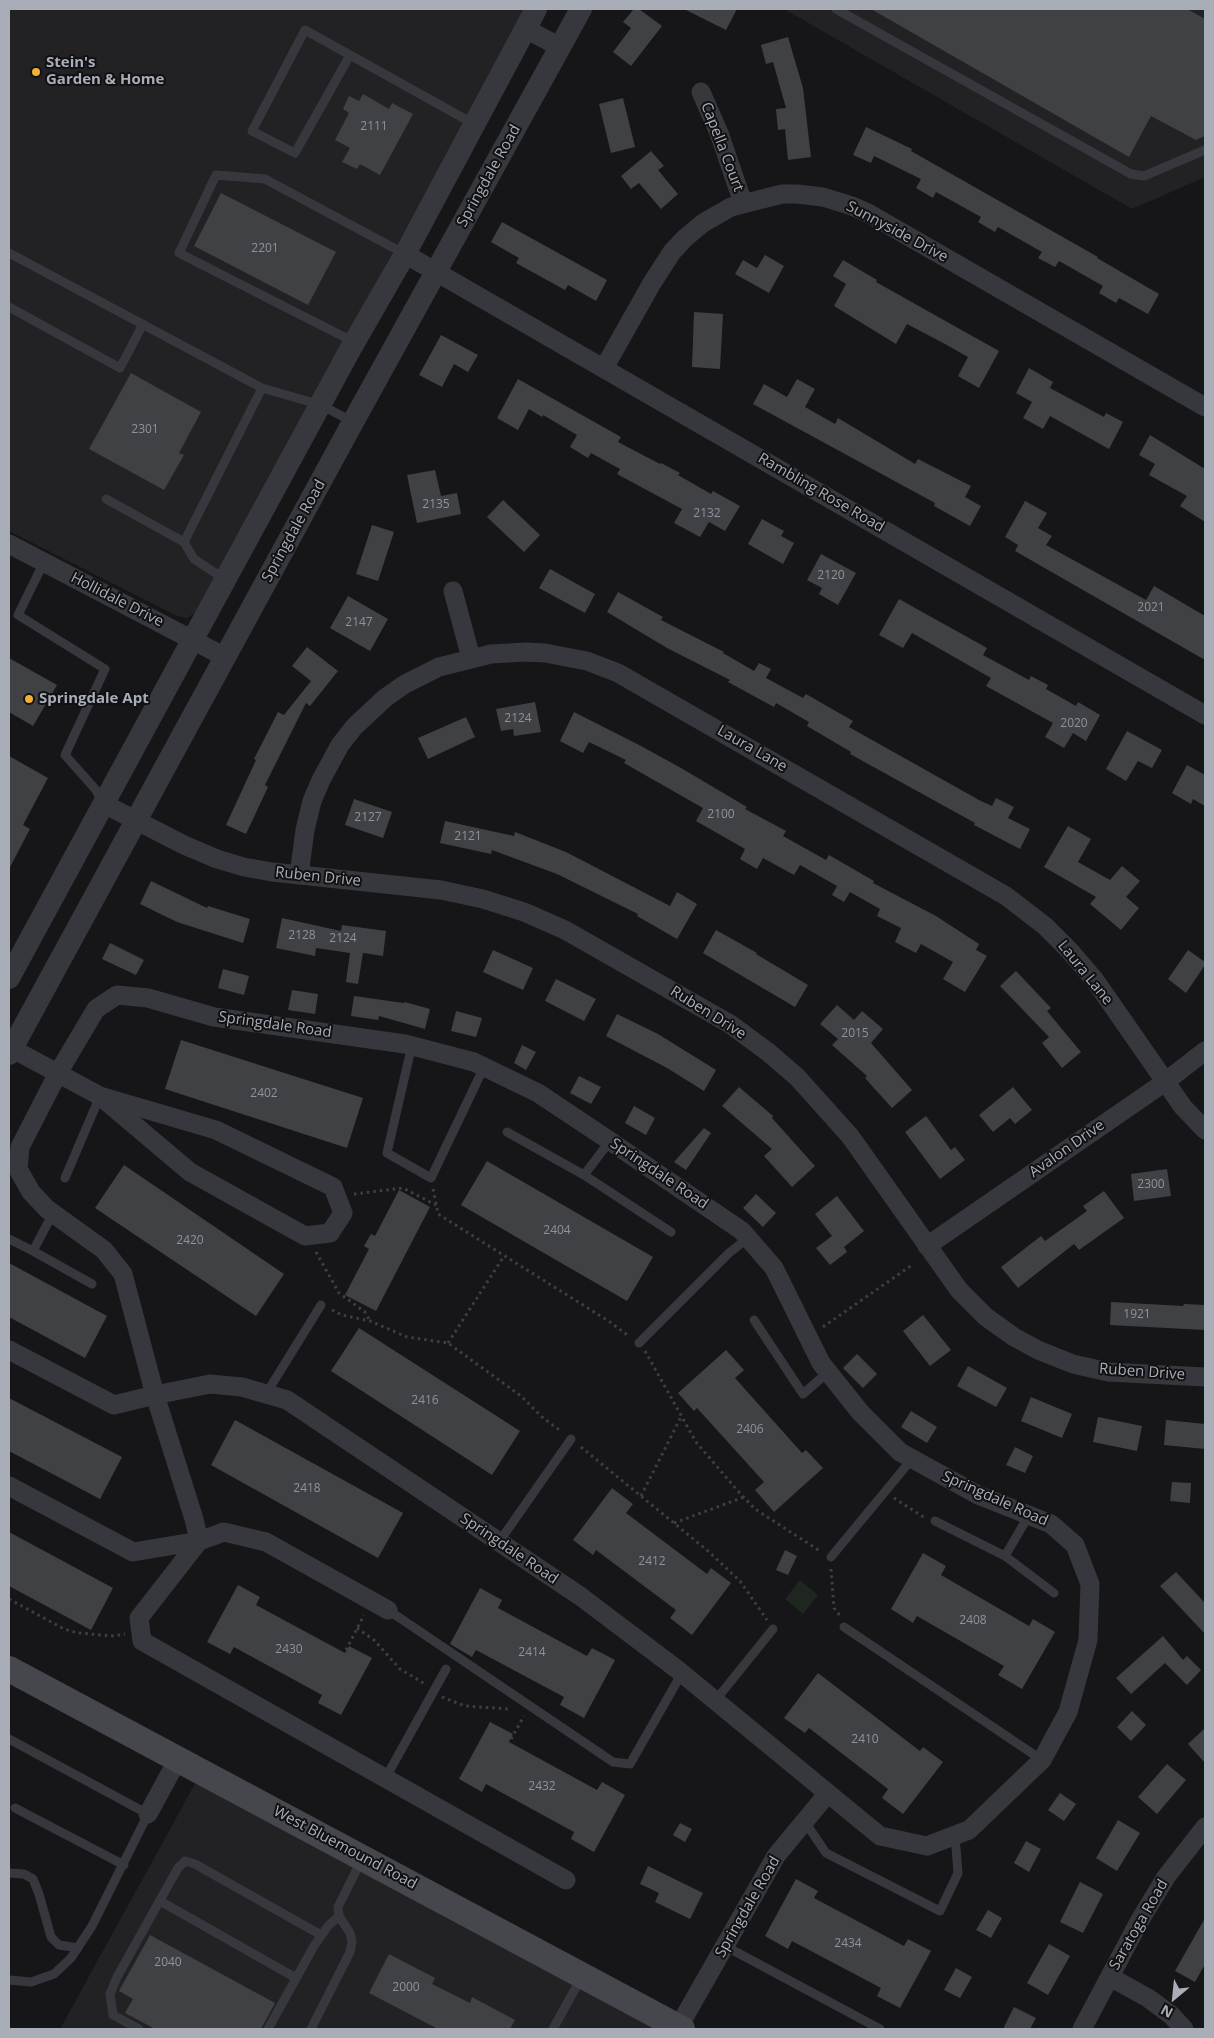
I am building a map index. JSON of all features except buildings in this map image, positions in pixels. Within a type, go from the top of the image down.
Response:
[{"type":"main road","name":"West Bluemound Road","points":[[9,1669],[680,2028]]},
{"type":"street","points":[[9,978],[354,342],[405,254],[536,9]]},
{"type":"street","name":"Springdale Road","points":[[10,1050],[581,9]]},
{"type":"street","points":[[526,29],[560,47]]},
{"type":"street","name":"Capella Court","points":[[701,92],[719,133],[743,203]]},
{"type":"street","name":"Sunnyside Drive","points":[[604,368],[672,252],[685,238],[703,223],[731,207],[782,194],[797,194],[823,197],[852,206],[877,218],[1205,407]]},
{"type":"street","name":"Rambling Rose Road","points":[[405,254],[1205,715]]},
{"type":"street","name":"Hollidale Drive","points":[[9,544],[225,657]]},
{"type":"street","points":[[453,592],[471,658]]},
{"type":"street","name":"Laura Lane","points":[[299,875],[305,830],[312,801],[321,780],[335,754],[354,727],[385,698],[405,684],[439,667],[471,658],[508,652],[544,653],[587,661],[618,673],[1006,896],[1045,926],[1094,979],[1164,1082],[1183,1107],[1205,1130]]},
{"type":"street","name":"Ruben Drive","points":[[104,804],[184,845],[217,859],[244,867],[299,875],[441,890],[483,899],[524,912],[565,930],[730,1024],[768,1052],[797,1077],[824,1104],[850,1136],[959,1290],[986,1317],[1014,1337],[1038,1350],[1073,1364],[1108,1372],[1205,1377]]},
{"type":"street","name":"Springdale Road","points":[[9,1350],[114,1405],[156,1395],[210,1384],[242,1388],[287,1400],[580,1596],[682,1673],[880,1836],[927,1846],[969,1830],[1042,1760],[1068,1712],[1088,1640],[1090,1584],[1075,1545],[1051,1524],[978,1494],[900,1452],[860,1412],[821,1363],[774,1268],[742,1231],[538,1093],[474,1062],[412,1045],[214,1017],[148,998],[117,995],[96,1009],[58,1073],[20,1147],[18,1169],[31,1192],[53,1213],[104,1250],[123,1274],[156,1395],[199,1541]]},
{"type":"street","points":[[10,1050],[100,1096],[190,1172],[305,1236],[330,1233],[343,1213],[333,1187],[216,1130],[100,1096]]},
{"type":"street","name":"Avalon Drive","points":[[927,1246],[1164,1082],[1205,1051]]},
{"type":"street","points":[[9,1486],[134,1552],[199,1541],[224,1532],[266,1542],[388,1610]]},
{"type":"street","points":[[199,1541],[139,1618],[142,1641],[566,1880]]},
{"type":"street","points":[[148,1814],[178,1759]]},
{"type":"street","name":"Springdale Road","points":[[680,2028],[776,1856],[828,1793]]},
{"type":"street","name":"Saratoga Road","points":[[1082,2029],[1140,1920],[1166,1877],[1205,1827]]},
{"type":"street","points":[[1110,1977],[1148,1998],[1171,2015],[1184,2029]]},
{"type":"lane","points":[[836,9],[1131,174],[1144,176],[1205,150]]},
{"type":"lane","points":[[350,55],[295,154],[252,131],[305,30],[475,124]]},
{"type":"lane","points":[[354,342],[178,253],[216,175],[265,179],[405,254]]},
{"type":"lane","points":[[9,253],[262,388],[321,405],[353,422]]},
{"type":"lane","points":[[9,307],[120,368],[143,324]]},
{"type":"lane","points":[[184,542],[262,388]]},
{"type":"lane","points":[[106,499],[184,542],[194,559],[226,580]]},
{"type":"lane","points":[[44,562],[18,615],[105,669],[65,755],[96,790],[104,804]]},
{"type":"lane","points":[[412,1045],[387,1153],[431,1178],[484,1067]]},
{"type":"lane","points":[[65,1178],[100,1096]]},
{"type":"lane","points":[[507,1132],[584,1175],[671,1232]]},
{"type":"lane","points":[[584,1175],[610,1141]]},
{"type":"lane","points":[[33,1251],[53,1213]]},
{"type":"lane","points":[[639,1343],[729,1253],[748,1238]]},
{"type":"lane","points":[[9,1239],[92,1284]]},
{"type":"lane","points":[[266,1394],[321,1305]]},
{"type":"lane","points":[[754,1320],[803,1394],[828,1372]]},
{"type":"lane","points":[[499,1542],[571,1439]]},
{"type":"lane","points":[[831,1557],[912,1459]]},
{"type":"lane","points":[[1005,1556],[1029,1515]]},
{"type":"lane","points":[[935,1521],[1005,1556],[1054,1593]]},
{"type":"lane","points":[[388,1610],[613,1762],[630,1764],[682,1673]]},
{"type":"lane","points":[[844,1627],[1042,1760]]},
{"type":"lane","points":[[715,1700],[774,1629]]},
{"type":"lane","points":[[385,1778],[446,1669]]},
{"type":"lane","points":[[9,1739],[148,1814],[92,1926],[71,1958],[54,1974],[31,1982],[9,1980]]},
{"type":"lane","points":[[15,1808],[124,1865]]},
{"type":"lane","points":[[805,1822],[826,1853],[940,1911],[958,1873],[956,1835]]},
{"type":"lane","points":[[311,2029],[350,1952],[352,1942],[350,1933],[339,1916],[338,1907],[363,1858]]},
{"type":"lane","points":[[139,2029],[113,2014],[110,1994],[178,1868],[185,1861],[195,1864],[321,1935]]},
{"type":"lane","points":[[9,1873],[24,1874],[33,1879],[51,1937],[59,1945],[78,1948]]},
{"type":"lane","points":[[160,1901],[296,1978]]},
{"type":"lane","points":[[268,2029],[321,1935],[339,1916]]},
{"type":"lane","points":[[725,1946],[880,2029]]},
{"type":"lane","points":[[553,2029],[582,1976]]},
{"type":"path","points":[[431,1178],[438,1214],[610,1322],[643,1346],[696,1442],[744,1498],[755,1509],[793,1535],[831,1557],[834,1608],[840,1615],[844,1627]]},
{"type":"path","points":[[336,1196],[403,1188],[436,1205]]},
{"type":"path","points":[[307,1236],[339,1293],[364,1312],[370,1321]]},
{"type":"path","points":[[448,1343],[504,1256]]},
{"type":"path","points":[[808,1337],[912,1265]]},
{"type":"path","points":[[642,1496],[681,1417]]},
{"type":"path","points":[[885,1492],[926,1519],[935,1521]]},
{"type":"path","points":[[674,1523],[744,1498]]},
{"type":"path","points":[[9,1599],[64,1629],[78,1633],[114,1636],[141,1631]]},
{"type":"path","points":[[346,1650],[371,1601]]},
{"type":"path","points":[[356,1628],[374,1640],[400,1668],[434,1691],[465,1706],[506,1707],[511,1710]]},
{"type":"path","points":[[512,1739],[530,1706]]},
{"type":"path","points":[[517,1713],[524,1716]]},
{"type":"shaded area","points":[[9,9],[526,9],[196,612],[187,618],[177,616],[9,531]]},
{"type":"shaded area","points":[[784,9],[1205,9],[1205,177],[1132,209]]},
{"type":"shaded area","points":[[800,1580],[818,1595],[803,1614],[785,1599]]},
{"type":"shaded area","points":[[202,1771],[682,2029],[60,2029]]},
{"type":"place","name":"Stein's Garden & Home","points":[[36,72]]},
{"type":"place","name":"Springdale Apt","points":[[29,699]]}]
